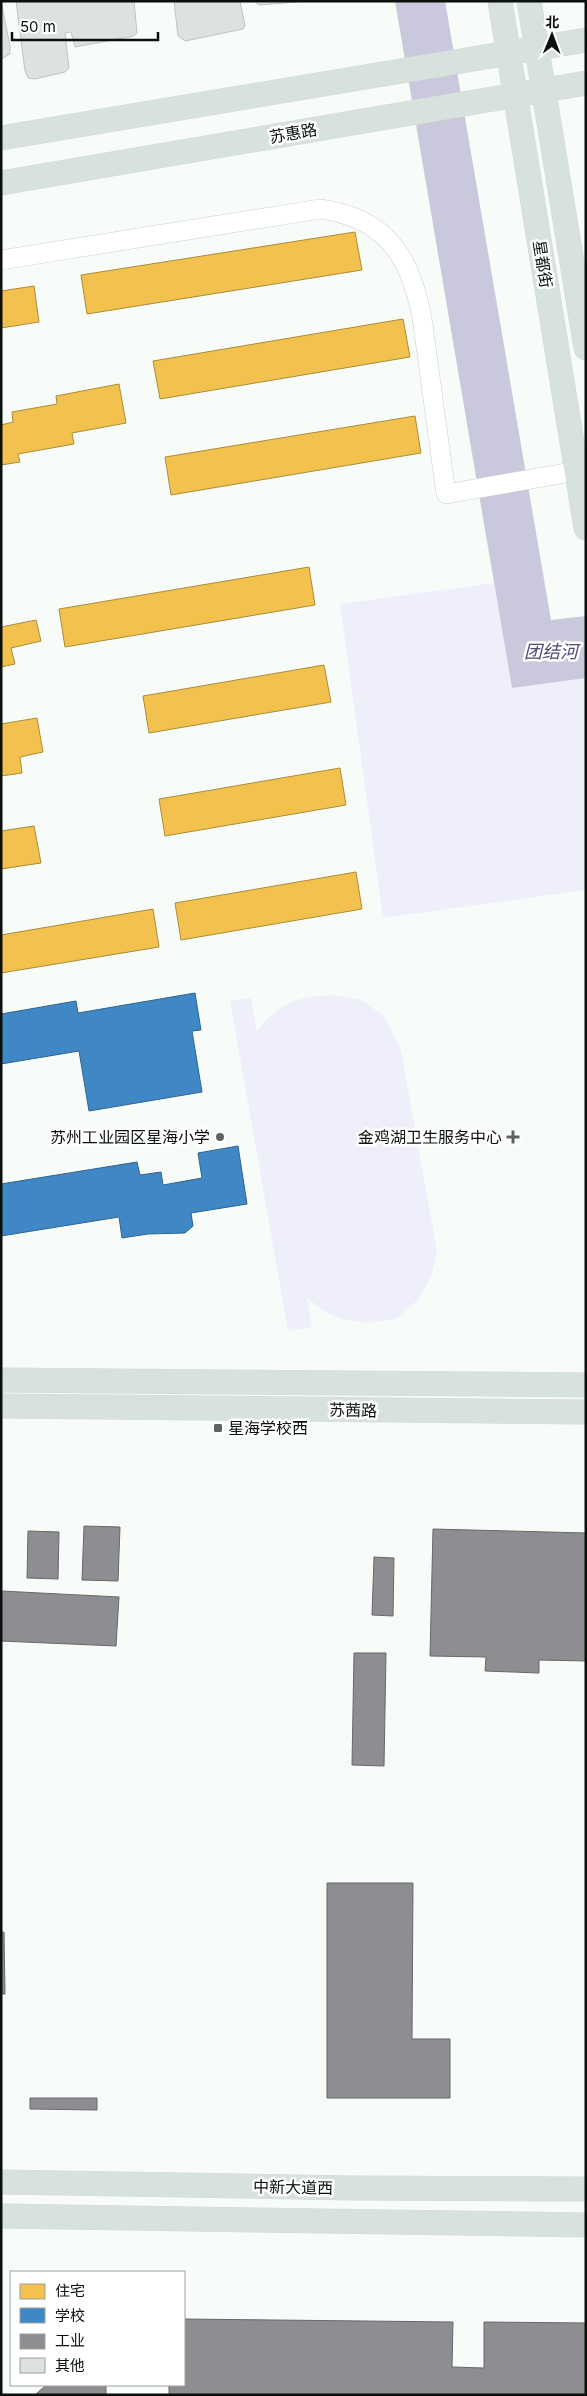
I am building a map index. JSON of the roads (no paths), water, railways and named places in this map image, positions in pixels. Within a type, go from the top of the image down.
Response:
[{"type":"main road","name":"星都街","points":[[500,1],[581,478],[586,528]]},
{"type":"main road","name":"星都街","points":[[529,1],[586,348]]},
{"type":"main road","points":[[1,138],[586,40]]},
{"type":"main road","name":"苏惠路","points":[[1,183],[586,83]]},
{"type":"main road","name":"苏茜路","points":[[1,1380],[586,1385]]},
{"type":"main road","name":"苏茜路","points":[[1,1406],[586,1412]]},
{"type":"main road","name":"中新大道西","points":[[1,2182],[353,2188],[586,2189]]},
{"type":"main road","points":[[1,2216],[586,2225]]},
{"type":"street","points":[[1,260],[320,209],[345,212],[376,229],[400,252],[413,280],[424,324],[446,494],[541,477],[581,478]]},
{"type":"water","name":"团结河","points":[[395,1],[445,1],[551,620],[586,616],[586,678],[512,688]]},
{"type":"place","name":"苏州工业园区星海小学","points":[[220,1137]]},
{"type":"place","name":"金鸡湖卫生服务中心","points":[[513,1137]]},
{"type":"place","name":"星海学校西","points":[[218,1428]]}]
